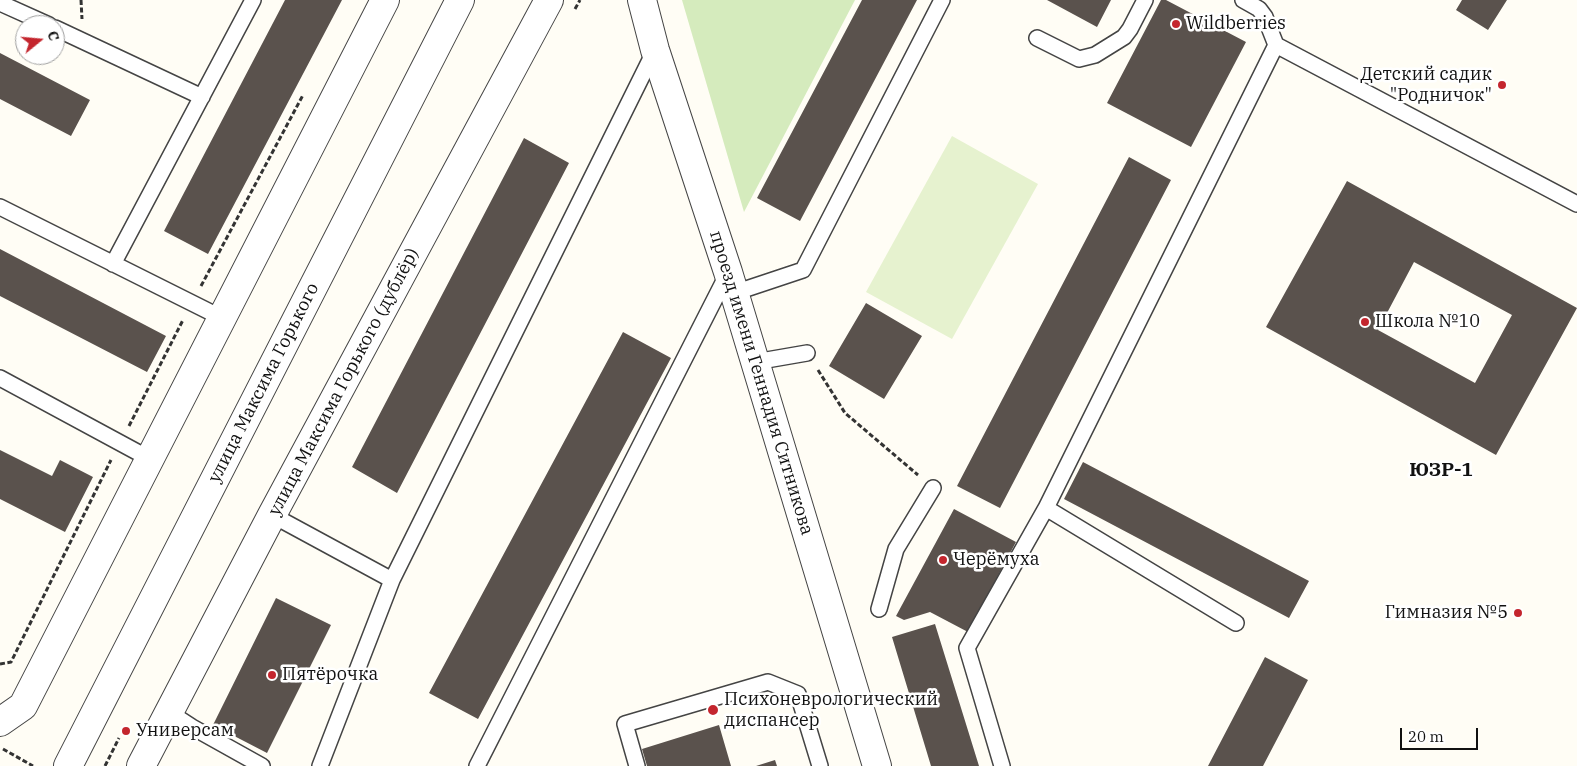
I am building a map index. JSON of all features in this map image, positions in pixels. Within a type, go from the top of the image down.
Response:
[{"type":"street","points":[[0,722],[23,706],[385,0]]},
{"type":"street","name":"улица Максима Горького","points":[[68,766],[460,0]]},
{"type":"street","name":"улица Максима Горького (дублёр)","points":[[141,766],[272,515],[549,0]]},
{"type":"street","name":"проезд имени Геннадия Ситникова","points":[[642,0],[656,50],[731,282],[877,766]]},
{"type":"lane","points":[[113,264],[253,0]]},
{"type":"lane","points":[[477,766],[731,282],[803,270],[942,0]]},
{"type":"lane","points":[[1037,38],[1072,56],[1087,58],[1124,37],[1145,0]]},
{"type":"lane","points":[[1243,0],[1259,9],[1265,17],[1276,45],[1577,204]]},
{"type":"lane","points":[[0,3],[27,15]]},
{"type":"lane","points":[[65,33],[202,96]]},
{"type":"lane","points":[[1002,766],[967,648],[1046,508],[1276,45]]},
{"type":"lane","points":[[320,766],[392,580],[656,50]]},
{"type":"lane","points":[[0,207],[222,318]]},
{"type":"lane","points":[[755,362],[807,353]]},
{"type":"lane","points":[[0,378],[150,459]]},
{"type":"lane","points":[[879,608],[896,549],[933,488]]},
{"type":"lane","points":[[1046,508],[1236,623]]},
{"type":"lane","points":[[272,515],[392,580]]},
{"type":"lane","points":[[637,766],[626,724],[768,682],[798,694],[820,766]]},
{"type":"lane","points":[[169,712],[262,766]]},
{"type":"path","points":[[0,664],[11,662],[120,442],[303,95]]},
{"type":"path","points":[[807,353],[845,413],[933,488]]},
{"type":"path","points":[[105,766],[119,738]]},
{"type":"path","points":[[0,747],[33,766]]},
{"type":"green space","points":[[682,0],[855,0],[744,212]]},
{"type":"green space","points":[[952,136],[1038,184],[952,339],[866,292]]},
{"type":"building","points":[[285,0],[342,0],[208,254],[164,231]]},
{"type":"building","points":[[862,0],[917,0],[800,221],[757,198]]},
{"type":"building","points":[[1047,0],[1111,0],[1097,27]]},
{"type":"building","points":[[1161,0],[1166,0],[1246,42],[1191,147],[1107,103]]},
{"type":"building","points":[[1462,0],[1507,0],[1488,30],[1456,10]]},
{"type":"building","points":[[0,53],[15,61],[15,65],[23,65],[90,100],[71,136],[0,99]]},
{"type":"building","points":[[524,138],[569,163],[397,493],[352,467]]},
{"type":"building","points":[[1129,157],[1171,180],[1000,508],[957,486]]},
{"type":"building","points":[[1347,181],[1577,308],[1496,455],[1266,327]],"holes":[[[1414,262],[1512,315],[1475,383],[1378,330]]]},
{"type":"building","points":[[0,249],[166,336],[147,372],[0,296]]},
{"type":"building","points":[[866,303],[922,336],[884,399],[829,366]]},
{"type":"building","points":[[623,332],[671,358],[478,719],[429,693]]},
{"type":"building","points":[[0,450],[52,476],[60,460],[93,477],[65,532],[0,499]]},
{"type":"building","points":[[1083,462],[1309,581],[1289,618],[1064,499]]},
{"type":"building","points":[[954,509],[1016,542],[968,632],[930,612],[904,620],[896,616]]},
{"type":"building","name":"Пятёрочка","points":[[276,598],[331,625],[267,753],[213,725]]},
{"type":"building","points":[[935,624],[979,766],[931,766],[892,637]]},
{"type":"building","points":[[1265,657],[1308,680],[1263,766],[1208,766]]},
{"type":"building","points":[[719,725],[731,766],[647,766],[642,749]]},
{"type":"building","points":[[775,760],[777,766],[756,766]]},
{"type":"place","name":"Wildberries","points":[[1176,24]]},
{"type":"place","name":"Детский садик \"Родничок\"","points":[[1502,85]]},
{"type":"place","name":"Школа №10","points":[[1365,322]]},
{"type":"place","name":"Черёмуха","points":[[943,560]]},
{"type":"place","name":"Гимназия №5","points":[[1518,613]]},
{"type":"place","name":"Пятёрочка","points":[[272,675]]},
{"type":"place","name":"Психоневрологический диспансер","points":[[713,710]]},
{"type":"place","name":"Универсам","points":[[126,731]]},
{"type":"district","name":"ЮЗР-1","points":[[1441,471]]}]
